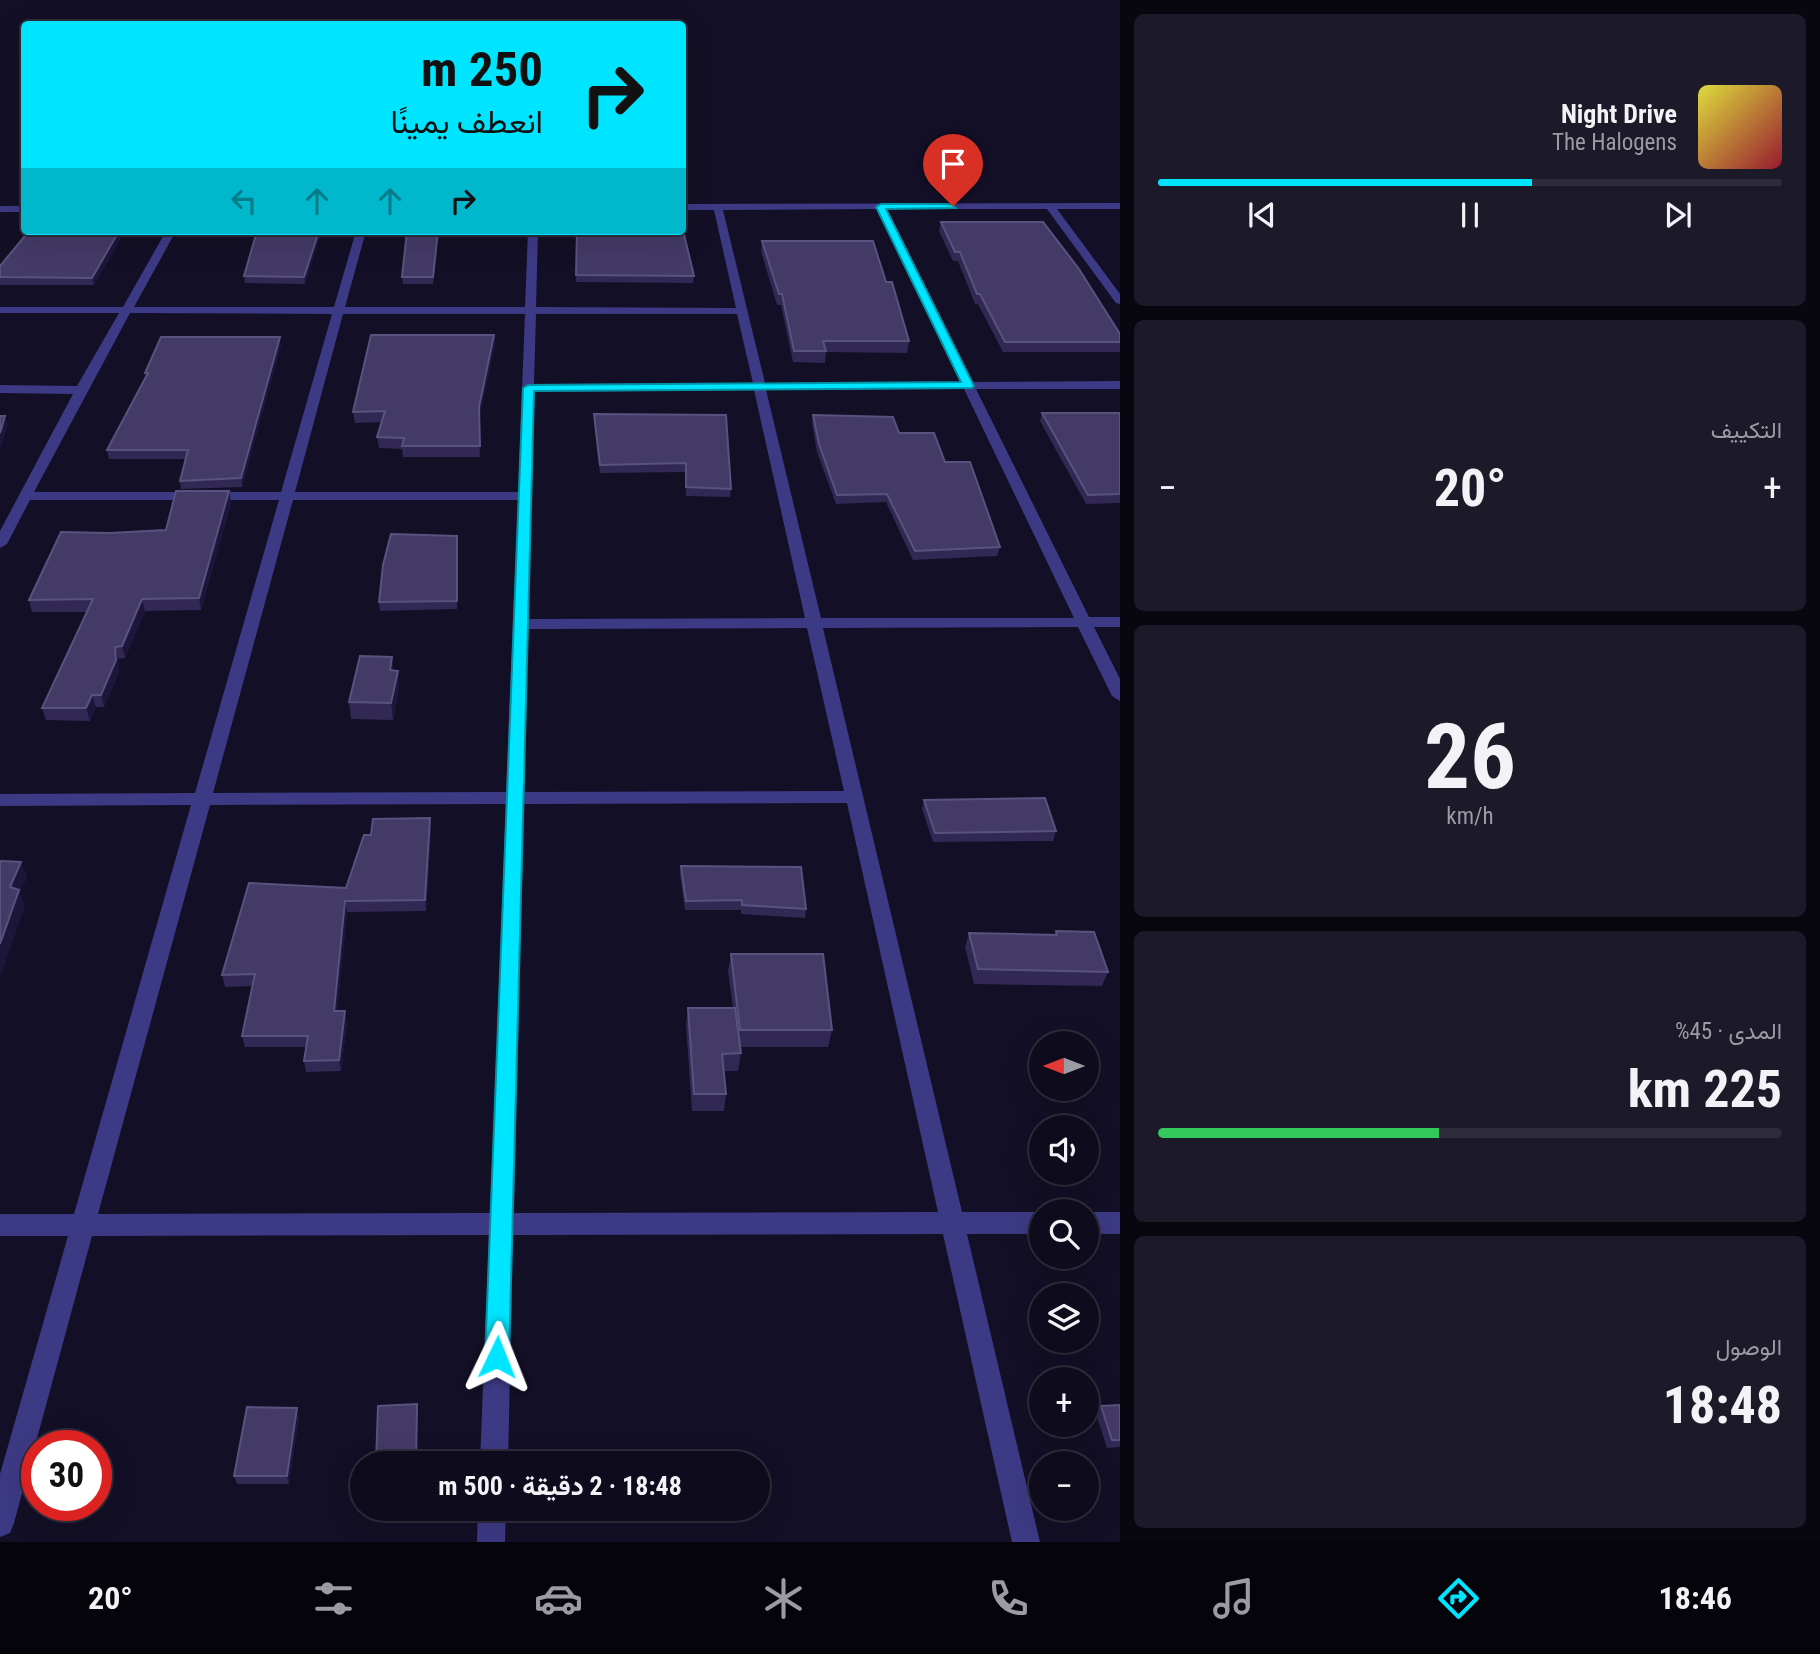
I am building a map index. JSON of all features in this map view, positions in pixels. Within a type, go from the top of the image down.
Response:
[{"type":"street","points":[[1050,206],[1120,301]]},
{"type":"street","points":[[686,207],[1120,206]]},
{"type":"street","points":[[718,207],[1026,1542]]},
{"type":"street","points":[[881,207],[1120,696]]},
{"type":"street","points":[[0,222],[5,209]]},
{"type":"street","points":[[0,544],[81,390],[169,235]]},
{"type":"street","points":[[0,1523],[360,235]]},
{"type":"street","points":[[494,1451],[533,235]]},
{"type":"street","points":[[0,310],[742,311]]},
{"type":"street","points":[[528,388],[1120,385]]},
{"type":"street","points":[[0,389],[81,390]]},
{"type":"street","points":[[26,496],[525,496]]},
{"type":"street","points":[[520,625],[1120,622]]},
{"type":"street","points":[[0,800],[854,797]]},
{"type":"street","points":[[0,1225],[1029,1223]]},
{"type":"street","points":[[1099,1223],[1120,1223]]},
{"type":"street","points":[[491,1542],[492,1521]]},
{"type":"building","points":[[941,222],[1043,222],[1079,269],[1120,334],[1120,342],[1005,342],[980,294],[977,294],[960,252],[955,252]]},
{"type":"building","points":[[26,235],[117,235],[92,278],[0,277],[0,266]]},
{"type":"building","points":[[256,235],[318,235],[304,277],[244,276]]},
{"type":"building","points":[[407,235],[438,235],[433,277],[402,277]]},
{"type":"building","points":[[577,235],[684,235],[694,276],[576,275]]},
{"type":"building","points":[[762,241],[873,241],[886,282],[892,282],[909,341],[823,341],[826,351],[794,351],[782,294],[779,294]]},
{"type":"building","points":[[371,335],[494,335],[479,407],[480,446],[402,446],[404,438],[377,437],[385,411],[353,412]]},
{"type":"building","points":[[161,337],[280,337],[241,478],[180,481],[188,450],[107,450],[148,373],[145,373]]},
{"type":"building","points":[[1042,413],[1120,413],[1120,494],[1088,495]]},
{"type":"building","points":[[594,414],[726,415],[731,489],[686,487],[686,463],[600,465]]},
{"type":"building","points":[[813,415],[893,417],[899,433],[934,433],[945,462],[970,462],[1000,547],[915,551],[887,494],[837,495],[819,444]]},
{"type":"building","points":[[0,416],[5,416],[0,433]]},
{"type":"building","points":[[176,491],[229,491],[199,598],[142,599],[122,646],[115,647],[116,660],[101,695],[92,695],[86,708],[42,708],[93,599],[29,600],[61,532],[166,530]]},
{"type":"building","points":[[391,534],[457,536],[457,601],[379,602],[383,565]]},
{"type":"building","points":[[360,656],[392,657],[390,670],[398,671],[391,703],[349,702]]},
{"type":"building","points":[[1045,798],[1056,831],[935,833],[924,800]]},
{"type":"building","points":[[430,818],[425,900],[345,901],[334,1011],[345,1011],[339,1060],[304,1061],[308,1036],[242,1036],[255,974],[222,975],[249,883],[346,888],[364,835],[371,835],[373,819]]},
{"type":"building","points":[[0,861],[21,862],[10,887],[19,890],[0,944]]},
{"type":"building","points":[[681,866],[801,867],[806,909],[742,905],[742,900],[686,901]]},
{"type":"building","points":[[1056,931],[1094,932],[1108,972],[978,969],[969,933],[1057,935]]},
{"type":"building","points":[[731,954],[823,954],[832,1030],[740,1030]]},
{"type":"building","points":[[688,1008],[735,1008],[741,1053],[722,1054],[726,1094],[694,1094]]},
{"type":"building","points":[[417,1404],[416,1451],[376,1451],[378,1406]]},
{"type":"building","points":[[1120,1405],[1120,1440],[1112,1440],[1101,1406]]},
{"type":"building","points":[[247,1407],[297,1408],[287,1476],[234,1476]]},
{"type":"route","points":[[497,1357],[528,388],[968,386],[881,207],[953,206]]}]
